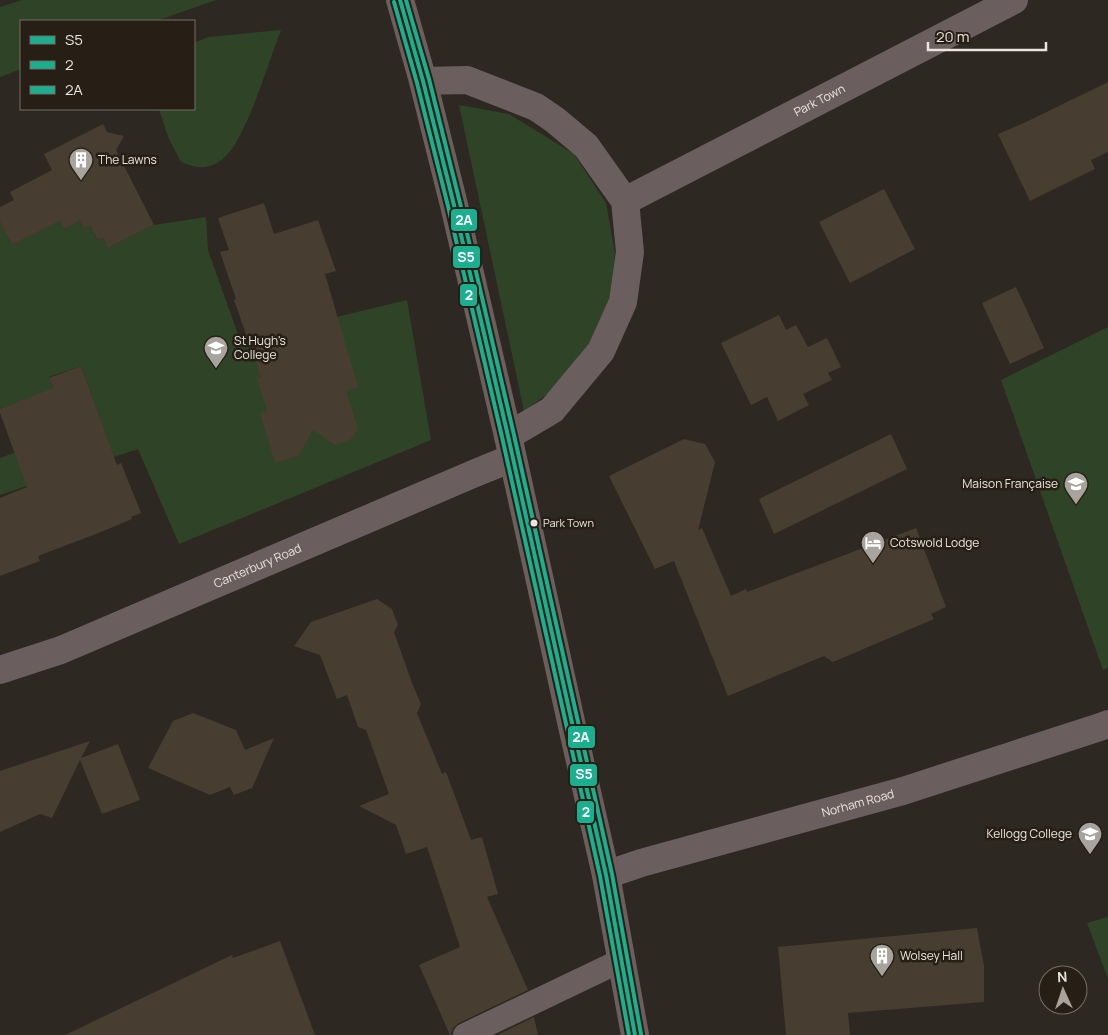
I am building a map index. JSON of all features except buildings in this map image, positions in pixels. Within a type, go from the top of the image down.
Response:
[{"type":"main road","points":[[400,0],[423,81],[454,205],[510,447],[606,875],[635,1035]]},
{"type":"street","name":"Park Town","points":[[625,202],[1014,0]]},
{"type":"street","points":[[423,81],[467,80],[536,107],[556,120],[586,146],[625,202],[630,252],[623,302],[602,351],[552,410],[510,447]]},
{"type":"street","name":"Canterbury Road","points":[[0,670],[61,650],[427,494],[510,447]]},
{"type":"street","name":"Norham Road","points":[[606,875],[641,863],[903,791],[1108,724]]},
{"type":"street","points":[[465,1035],[622,960]]},
{"type":"green space","points":[[22,0],[216,0],[159,20],[20,20],[20,69],[0,77],[0,7]]},
{"type":"green space","points":[[281,30],[250,114],[232,149],[226,156],[210,166],[195,167],[181,162],[168,137],[159,110],[195,110],[195,43],[208,37]]},
{"type":"green space","points":[[459,105],[509,114],[574,154],[606,203],[615,253],[613,301],[586,353],[556,388],[524,411]]},
{"type":"green space","points":[[206,217],[208,250],[240,340],[407,300],[431,440],[179,544],[138,449],[0,495],[0,458],[101,421],[81,366],[49,377],[53,389],[0,409],[0,222],[12,245],[60,221],[64,229],[80,221],[84,229],[90,226],[98,240],[103,238],[108,248],[154,225]]},
{"type":"green space","name":"Maison Française","points":[[1108,327],[1108,668],[1103,670],[1001,380]]},
{"type":"green space","points":[[1108,917],[1108,979],[1087,923]]},
{"type":"transit line","name":"S5","points":[[400,0],[423,81],[454,205],[508,436],[606,875],[635,1035]]},
{"type":"transit line","name":"2A","points":[[406,0],[429,79],[460,203],[514,435],[612,874],[641,1034]]},
{"type":"transit line","name":"2","points":[[394,2],[417,83],[448,206],[502,437],[600,876],[629,1035]]},
{"type":"place","name":"The Lawns","points":[[81,181]]},
{"type":"place","name":"St Hugh's College","points":[[216,369]]},
{"type":"place","name":"Maison Française","points":[[1076,505]]},
{"type":"place","name":"Park Town","points":[[534,523]]},
{"type":"place","name":"Cotswold Lodge","points":[[873,564]]},
{"type":"place","name":"Kellogg College","points":[[1090,855]]},
{"type":"place","name":"Wolsey Hall","points":[[882,977]]}]
